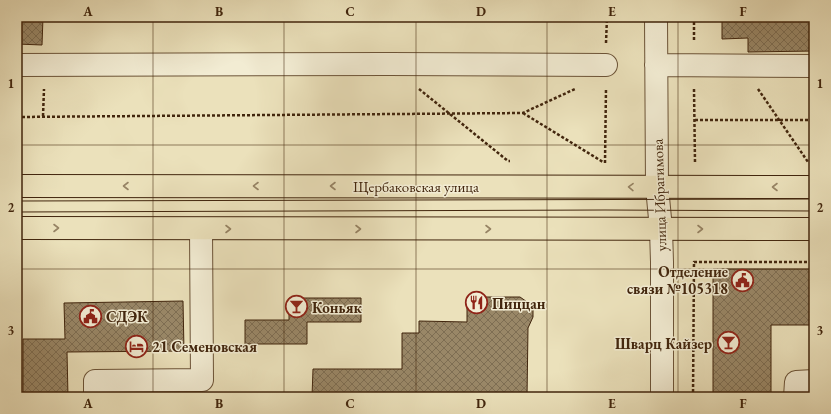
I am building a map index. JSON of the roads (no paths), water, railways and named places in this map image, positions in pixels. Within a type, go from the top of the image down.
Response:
[{"type":"main road","name":"Щербаковская улица","points":[[17,186],[814,187]]},
{"type":"main road","points":[[17,228],[814,229]]},
{"type":"street","name":"улица Ибрагимова","points":[[656,17],[657,187],[661,229],[662,397]]},
{"type":"street","points":[[17,65],[606,65]]},
{"type":"street","points":[[656,65],[814,66]]},
{"type":"street","points":[[95,397],[95,381],[202,380],[201,229]]},
{"type":"street","points":[[795,397],[796,382],[814,382]]},
{"type":"tram line","points":[[17,201],[814,199]]},
{"type":"tram line","points":[[17,212],[605,210],[814,211]]},
{"type":"place","name":"Отделение связи №105318","points":[[743,280]]},
{"type":"place","name":"Пиццан","points":[[477,303]]},
{"type":"place","name":"Коньяк","points":[[297,307]]},
{"type":"place","name":"СДЭК","points":[[90,316]]},
{"type":"place","name":"Шварц Кайзер","points":[[728,343]]},
{"type":"place","name":"21 Семеновская","points":[[136,346]]}]
